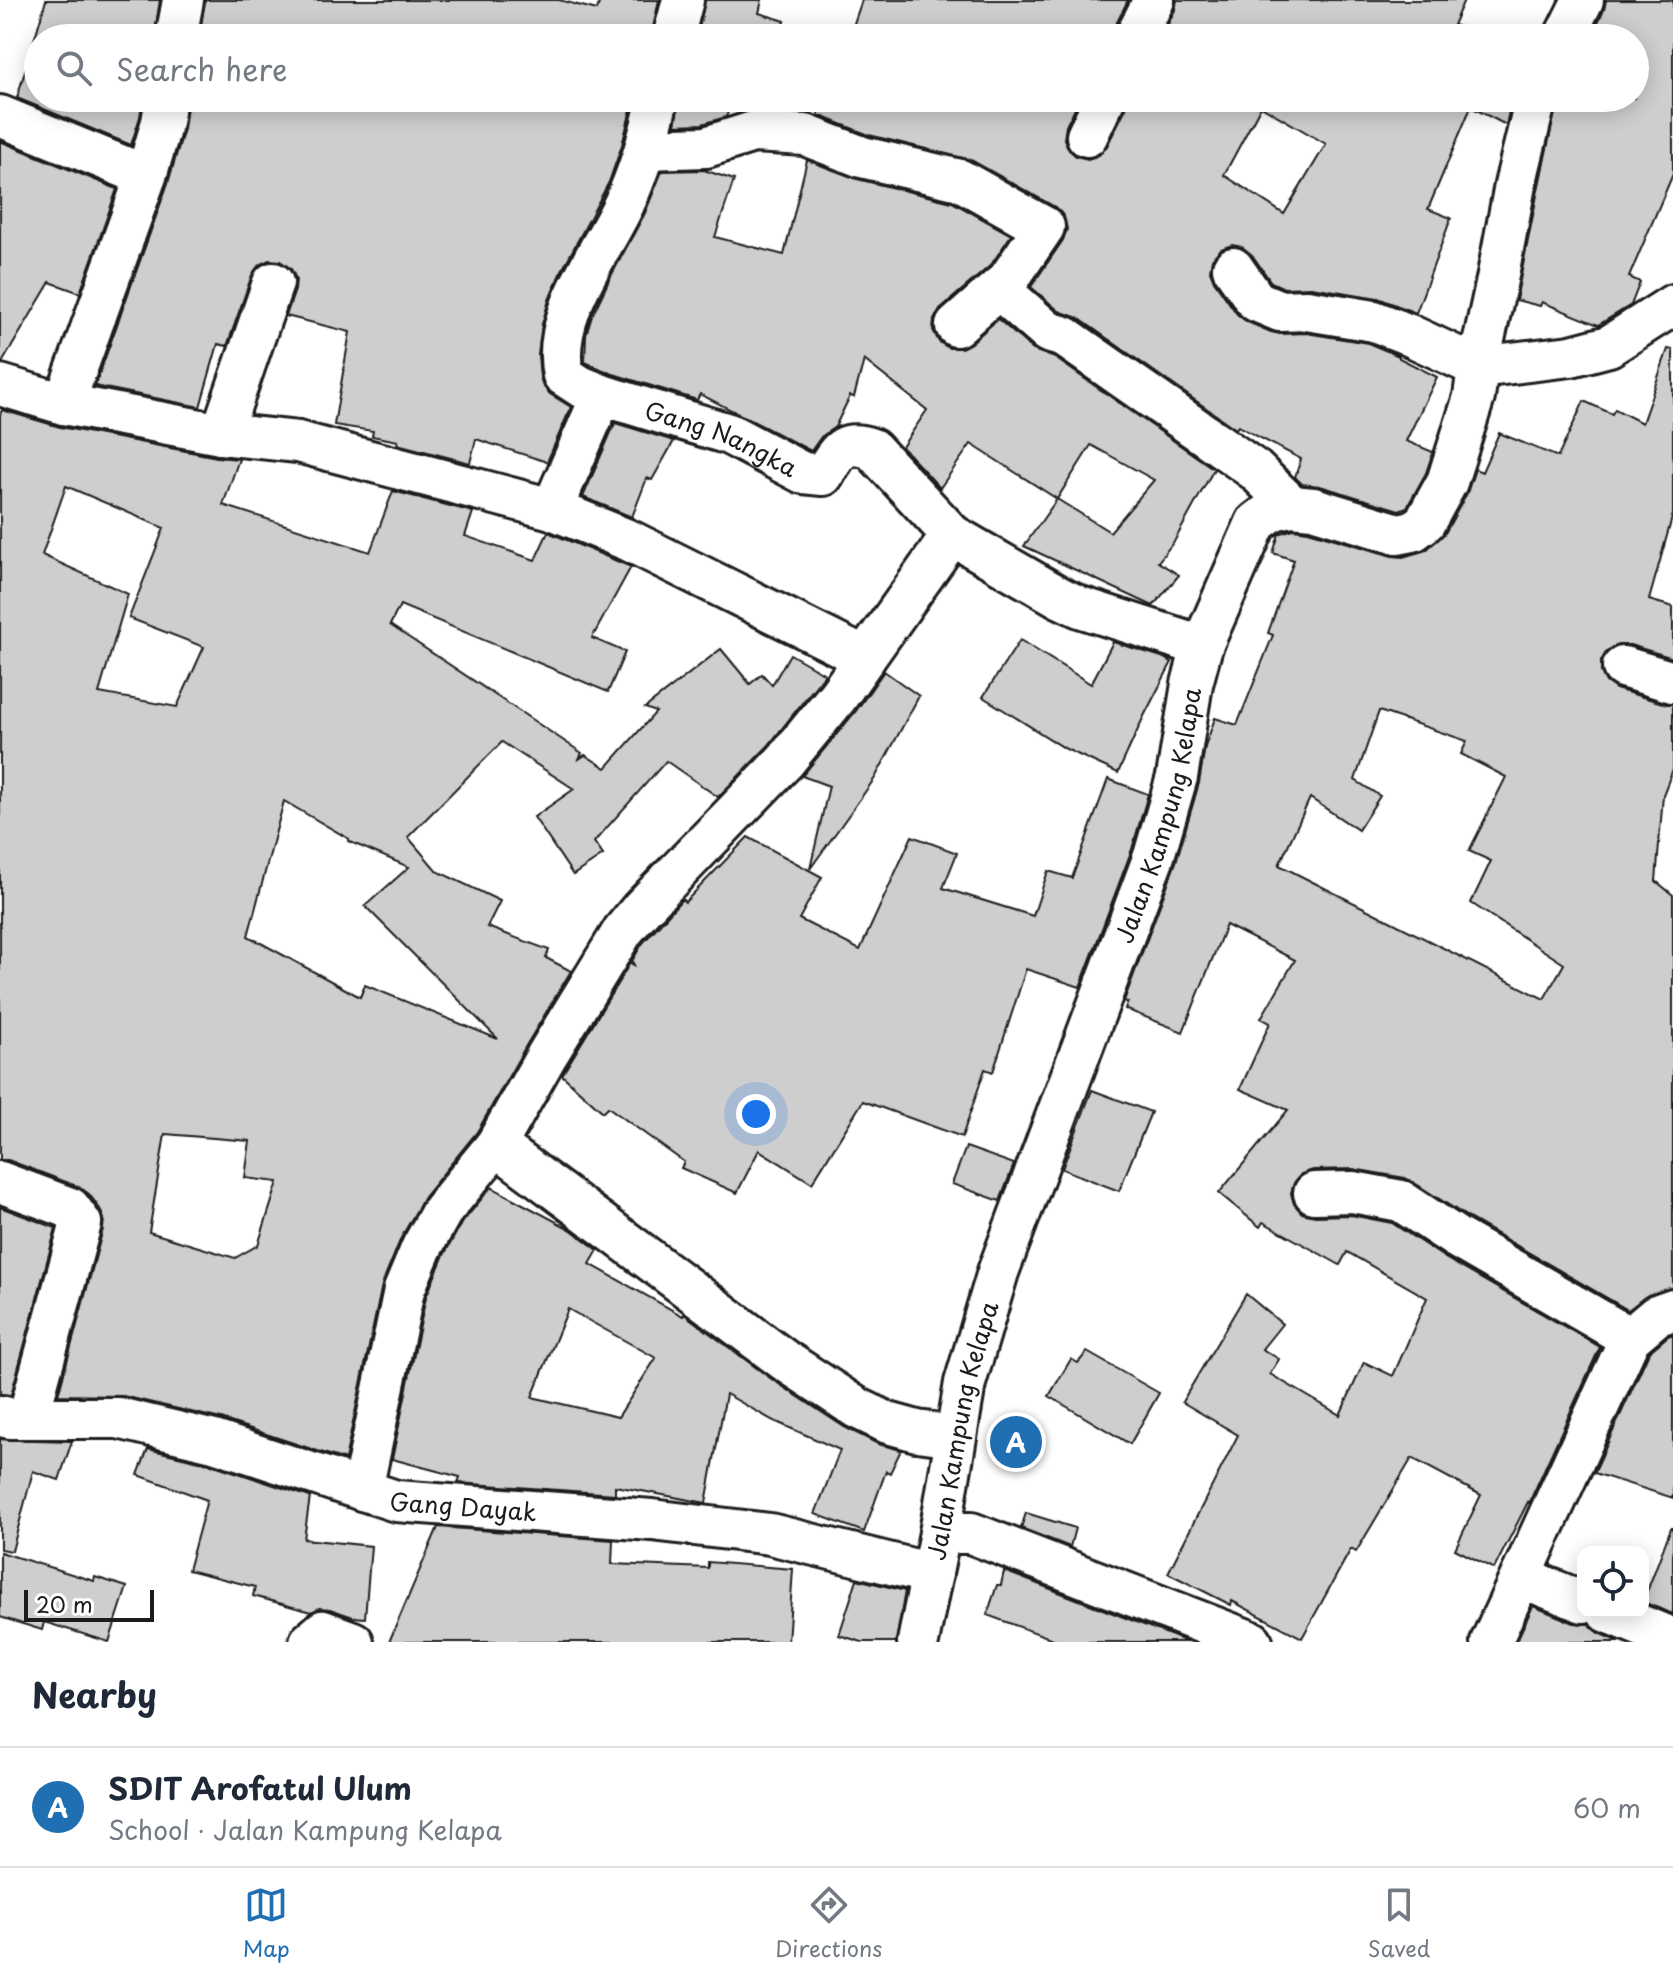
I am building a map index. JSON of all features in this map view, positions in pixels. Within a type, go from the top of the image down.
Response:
[{"type":"street","points":[[179,24],[183,0]]},
{"type":"street","points":[[677,24],[683,0]]},
{"type":"street","points":[[1142,24],[1154,0]]},
{"type":"street","points":[[1571,24],[1583,0]]},
{"type":"street","points":[[64,404],[146,176],[164,112]]},
{"type":"street","name":"Gang Nangka","points":[[655,112],[646,149],[624,204],[593,258],[565,323],[560,359],[563,375],[602,395],[729,434],[803,473],[823,475],[841,449],[857,444],[872,449],[952,535],[1080,607],[1202,646]]},
{"type":"street","points":[[1087,136],[1098,112]]},
{"type":"street","points":[[999,289],[1048,332],[1065,337],[1255,470],[1292,506],[1313,508],[1398,534],[1413,531],[1425,522],[1447,482],[1474,397],[1515,185],[1533,112]]},
{"type":"street","points":[[0,116],[146,176]]},
{"type":"street","points":[[646,149],[706,147],[753,132],[805,135],[862,157],[960,180],[1044,227],[999,289],[956,326]]},
{"type":"street","points":[[1233,268],[1256,301],[1280,311],[1307,310],[1374,321],[1478,367],[1571,356],[1609,346],[1673,305]]},
{"type":"street","points":[[221,434],[273,283]]},
{"type":"street","points":[[0,385],[64,404],[221,434],[298,442],[552,509],[630,541],[865,658]]},
{"type":"street","points":[[552,509],[602,395]]},
{"type":"street","name":"Jalan Kampung Kelapa","points":[[918,1642],[965,1383],[998,1272],[1167,817],[1202,646],[1256,523],[1273,510],[1292,506]]},
{"type":"street","points":[[362,1490],[404,1290],[422,1247],[442,1211],[496,1145],[623,931],[785,761],[838,696],[952,535]]},
{"type":"street","points":[[1623,667],[1673,682]]},
{"type":"street","points":[[496,1145],[784,1360],[857,1408],[888,1423],[917,1431],[956,1436]]},
{"type":"street","points":[[0,1182],[70,1208],[81,1223],[14,1417]]},
{"type":"street","points":[[1314,1193],[1353,1192],[1401,1201],[1457,1238],[1630,1338]]},
{"type":"street","points":[[1491,1642],[1630,1338],[1656,1316],[1673,1310]]},
{"type":"street","name":"Gang Dayak","points":[[14,1417],[118,1418],[214,1441],[396,1501],[652,1520],[770,1534],[932,1574]]},
{"type":"street","points":[[940,1533],[971,1533],[1252,1642]]},
{"type":"street","points":[[1521,1577],[1577,1600]]},
{"type":"street","points":[[1622,1618],[1673,1639]]},
{"type":"street","points":[[310,1642],[323,1631],[353,1642]]},
{"type":"building","points":[[46,0],[160,0],[156,24],[39,24]]},
{"type":"building","points":[[205,0],[559,0],[597,10],[600,0],[659,0],[654,24],[201,24]]},
{"type":"building","points":[[705,0],[762,0],[759,13],[785,21],[784,24],[700,24]]},
{"type":"building","points":[[862,0],[1128,0],[1116,24],[854,24]]},
{"type":"building","points":[[1177,0],[1464,0],[1453,24],[1168,24]]},
{"type":"building","points":[[1606,0],[1673,0],[1673,174],[1629,277],[1640,282],[1631,305],[1598,325],[1542,302],[1540,306],[1516,300],[1555,112],[1649,112],[1649,24],[1597,24]]},
{"type":"building","points":[[24,74],[24,101],[17,98]]},
{"type":"building","points":[[51,112],[141,112],[131,145]]},
{"type":"building","points":[[186,112],[630,112],[609,182],[559,276],[542,324],[538,355],[543,386],[571,407],[547,462],[476,439],[470,463],[372,436],[373,431],[334,425],[350,332],[286,316],[296,279],[291,269],[280,261],[269,260],[259,265],[252,275],[227,346],[218,344],[200,407],[95,386],[168,183]]},
{"type":"building","points":[[677,112],[728,112],[726,117],[702,124],[675,125]]},
{"type":"building","points":[[819,112],[1073,112],[1064,139],[1076,156],[1088,159],[1099,155],[1107,146],[1124,112],[1258,112],[1224,175],[1284,214],[1326,144],[1271,112],[1469,112],[1428,209],[1451,218],[1416,313],[1378,298],[1311,287],[1284,288],[1271,282],[1252,255],[1242,247],[1232,245],[1221,249],[1212,259],[1210,271],[1237,314],[1247,322],[1280,334],[1306,333],[1368,343],[1437,377],[1406,441],[1433,452],[1426,473],[1407,507],[1399,510],[1320,486],[1302,484],[1295,477],[1301,459],[1238,426],[1236,429],[1078,318],[1059,311],[1031,287],[1063,240],[1067,229],[1064,217],[1055,207],[971,160],[869,135],[818,115]]},
{"type":"building","points":[[1481,112],[1509,112],[1506,125]]},
{"type":"building","points":[[0,141],[117,189],[80,293],[50,282],[2,363],[0,363]]},
{"type":"building","points":[[807,160],[857,179],[952,202],[1011,235],[991,265],[940,309],[934,319],[933,330],[939,342],[949,348],[961,348],[998,319],[1033,350],[1055,358],[1214,469],[1175,540],[1158,562],[1179,575],[1153,606],[1024,546],[1057,499],[971,444],[940,488],[902,447],[927,410],[864,360],[854,397],[850,396],[835,427],[821,437],[811,451],[700,394],[697,400],[585,362],[586,335],[592,316],[645,213],[662,171],[704,170],[734,180],[715,237],[784,255]],"holes":[[[1091,445],[1154,480],[1110,532],[1057,499]]]},
{"type":"building","points":[[1668,349],[1673,350],[1673,514],[1649,600],[1673,607],[1673,658],[1630,645],[1618,645],[1607,651],[1601,661],[1601,672],[1606,682],[1616,689],[1673,704],[1673,769],[1663,795],[1656,881],[1673,895],[1673,1288],[1648,1295],[1628,1310],[1405,1178],[1353,1169],[1313,1170],[1301,1174],[1291,1193],[1294,1204],[1302,1213],[1315,1216],[1351,1215],[1392,1223],[1445,1258],[1600,1347],[1529,1503],[1494,1569],[1455,1549],[1481,1495],[1412,1458],[1356,1552],[1351,1549],[1302,1638],[1232,1601],[1231,1605],[1168,1573],[1238,1435],[1182,1402],[1246,1294],[1282,1324],[1262,1349],[1279,1359],[1270,1374],[1340,1415],[1364,1362],[1393,1376],[1427,1298],[1347,1252],[1340,1265],[1263,1222],[1260,1227],[1219,1193],[1288,1110],[1240,1089],[1270,1023],[1261,1018],[1295,960],[1226,925],[1183,1032],[1125,1009],[1128,1002],[1124,1001],[1176,862],[1215,718],[1237,725],[1273,635],[1268,633],[1294,560],[1273,553],[1279,534],[1293,529],[1308,531],[1392,556],[1403,557],[1426,550],[1445,533],[1467,493],[1475,469],[1482,472],[1499,433],[1558,457],[1584,401],[1612,414],[1615,409],[1642,423]],"holes":[[[1379,711],[1467,741],[1461,754],[1506,777],[1469,851],[1491,861],[1471,903],[1564,964],[1544,999],[1279,865],[1310,798],[1358,830],[1380,796],[1355,780]]]},
{"type":"building","points":[[2,410],[60,427],[239,459],[223,505],[370,552],[393,491],[473,512],[465,536],[535,560],[548,532],[631,567],[592,638],[625,652],[608,692],[400,605],[390,625],[582,753],[579,759],[585,755],[606,768],[656,712],[645,708],[721,649],[750,684],[762,674],[772,685],[790,654],[825,674],[768,746],[718,797],[666,761],[594,842],[603,855],[573,875],[534,817],[574,789],[502,742],[408,837],[437,871],[500,901],[487,927],[549,950],[546,958],[571,971],[477,1132],[424,1197],[401,1238],[382,1285],[345,1460],[221,1419],[123,1396],[58,1395],[104,1219],[89,1194],[79,1187],[8,1160],[0,1160]],"holes":[[[66,486],[164,528],[129,618],[204,647],[177,707],[99,693],[128,594],[42,555]],[[284,801],[348,841],[409,867],[365,906],[498,1039],[365,985],[360,997],[248,936]],[[165,1134],[250,1141],[245,1178],[278,1182],[258,1245],[235,1258],[149,1232]]]},
{"type":"building","points":[[615,423],[674,441],[652,480],[647,478],[632,517],[583,497]]},
{"type":"building","points":[[1020,640],[1091,684],[1113,642],[1172,662],[1118,773],[1066,749],[983,697]]},
{"type":"building","points":[[884,671],[919,696],[875,778],[810,869],[829,786],[802,776],[856,711]]},
{"type":"building","points":[[1108,779],[1148,794],[1132,849],[1080,987],[1026,969],[993,1072],[985,1069],[962,1137],[863,1101],[812,1183],[759,1150],[737,1193],[681,1168],[684,1162],[608,1107],[603,1112],[562,1075],[630,963],[634,965],[632,961],[642,944],[682,899],[685,902],[748,837],[822,877],[799,919],[860,950],[912,836],[957,853],[943,888],[1033,916],[1048,871],[1072,878]]},
{"type":"building","points":[[1092,1090],[1151,1112],[1119,1191],[1062,1169]]},
{"type":"building","points":[[966,1147],[1014,1164],[1000,1201],[952,1184]]},
{"type":"building","points":[[491,1187],[570,1229],[598,1250],[590,1264],[684,1314],[770,1378],[844,1427],[878,1444],[901,1450],[890,1473],[886,1471],[864,1532],[815,1514],[840,1450],[772,1420],[726,1394],[706,1503],[615,1486],[615,1494],[458,1483],[460,1477],[392,1459],[426,1297],[461,1224]],"holes":[[[568,1309],[656,1358],[618,1417],[532,1397]]]},
{"type":"building","points":[[0,1207],[56,1228],[11,1395],[0,1394]]},
{"type":"building","points":[[1673,1334],[1673,1498],[1594,1473],[1649,1352]]},
{"type":"building","points":[[1087,1352],[1159,1393],[1130,1444],[1049,1396],[1071,1359],[1078,1363]]},
{"type":"building","points":[[0,1439],[72,1441],[59,1480],[33,1471],[12,1551],[0,1549]]},
{"type":"building","points":[[148,1449],[208,1463],[310,1497],[304,1539],[371,1546],[365,1618],[330,1609],[320,1608],[311,1612],[253,1596],[255,1587],[188,1570],[207,1500],[138,1475]]},
{"type":"building","points":[[1026,1513],[1075,1528],[1070,1547],[1021,1528]]},
{"type":"building","points":[[438,1527],[613,1540],[612,1564],[708,1568],[708,1562],[793,1569],[788,1642],[389,1642]]},
{"type":"building","points":[[1673,1528],[1673,1614],[1649,1604],[1649,1586]]},
{"type":"building","points":[[0,1552],[94,1581],[95,1577],[127,1587],[109,1642],[44,1622],[42,1630],[0,1617]]},
{"type":"building","points":[[1004,1571],[1188,1642],[1061,1642],[987,1615]]},
{"type":"building","points":[[857,1579],[905,1591],[896,1642],[862,1642],[839,1635]]},
{"type":"building","points":[[1533,1606],[1574,1623],[1589,1624],[1599,1633],[1620,1642],[1516,1642]]},
{"type":"place","name":"SDIT Arofatul Ulum","points":[[1016,1442]]}]
